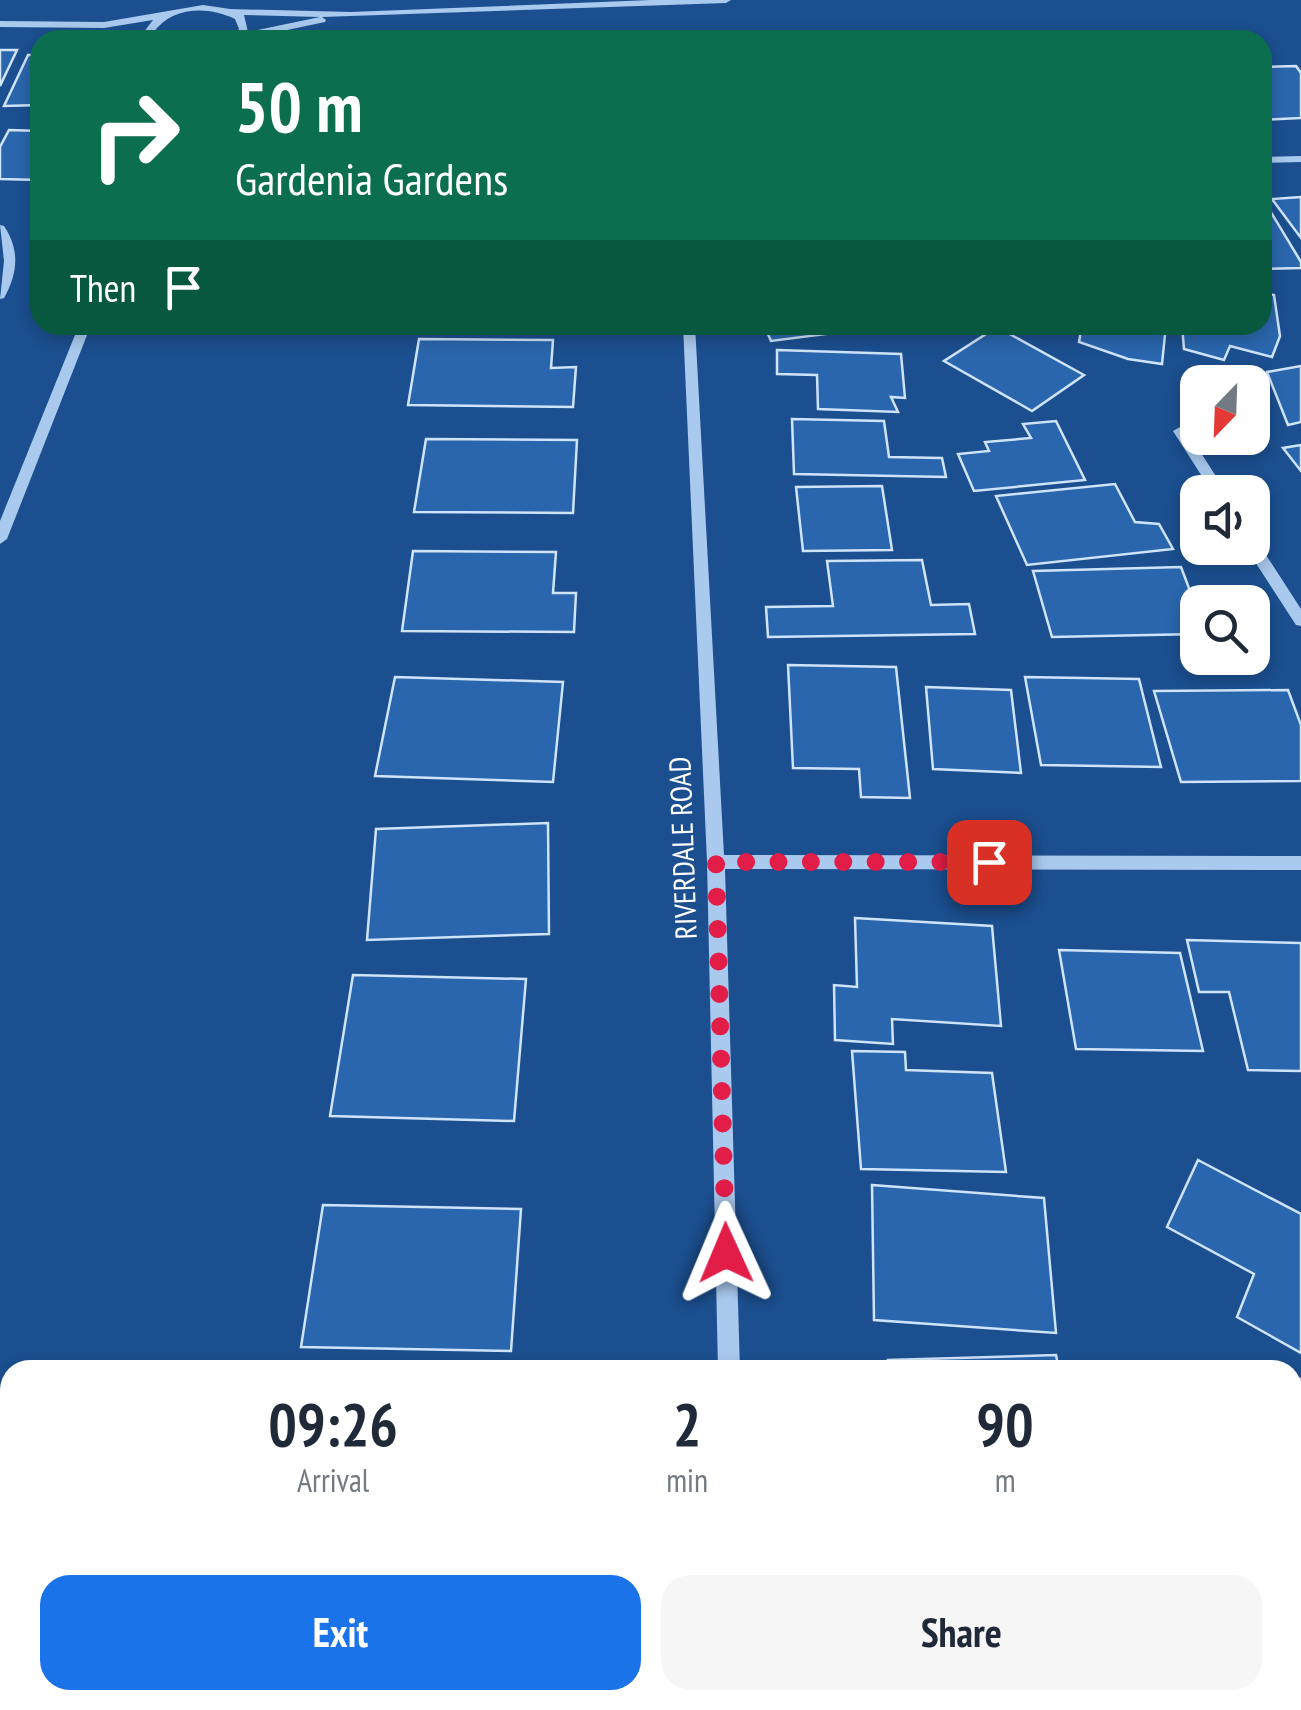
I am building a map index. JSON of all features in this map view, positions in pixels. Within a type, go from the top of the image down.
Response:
[{"type":"street","points":[[150,30],[181,0]]},
{"type":"street","points":[[274,30],[351,14],[473,4],[726,0]]},
{"type":"street","points":[[226,7],[244,23],[240,30]]},
{"type":"street","points":[[0,24],[104,25],[226,7],[351,14]]},
{"type":"street","points":[[32,24],[70,30]]},
{"type":"street","points":[[1272,160],[1301,159]]},
{"type":"street","points":[[0,229],[10,242],[10,274],[0,295]]},
{"type":"street","points":[[0,539],[81,335]]},
{"type":"street","name":"RIVERDALE ROAD","points":[[690,335],[716,862],[729,1360]]},
{"type":"street","points":[[1265,565],[1301,621]]},
{"type":"street","points":[[716,862],[1301,863]]},
{"type":"building","points":[[0,50],[17,50],[0,86]]},
{"type":"building","points":[[28,55],[30,55],[30,105],[4,106]]},
{"type":"building","points":[[1296,66],[1301,73],[1301,118],[1272,119],[1272,67]]},
{"type":"building","points":[[9,130],[30,131],[30,180],[0,179],[0,147]]},
{"type":"building","points":[[1301,197],[1301,238],[1272,199]]},
{"type":"building","points":[[1272,214],[1301,262],[1301,268],[1272,269]]},
{"type":"building","points":[[1274,295],[1280,336],[1272,357],[1230,346],[1224,360],[1184,349],[1183,335],[1272,335]]},
{"type":"building","points":[[768,335],[818,335],[771,341]]},
{"type":"building","points":[[985,335],[1012,335],[1084,375],[1032,411],[944,361]]},
{"type":"building","points":[[1080,335],[1165,335],[1162,364],[1128,359],[1079,342]]},
{"type":"building","points":[[419,339],[553,340],[551,368],[576,367],[573,407],[408,405]]},
{"type":"building","points":[[777,350],[901,354],[905,398],[891,397],[898,412],[818,409],[817,375],[777,374]]},
{"type":"building","points":[[1301,366],[1301,422],[1288,425],[1270,371]]},
{"type":"building","points":[[792,419],[884,421],[889,457],[942,458],[946,477],[794,474]]},
{"type":"building","points":[[1056,421],[1085,480],[974,491],[958,454],[989,451],[985,442],[1031,438],[1023,424]]},
{"type":"building","points":[[426,439],[577,440],[573,513],[414,512]]},
{"type":"building","points":[[1301,445],[1301,471],[1283,448]]},
{"type":"building","points":[[1115,484],[1135,522],[1159,524],[1173,549],[1027,565],[996,496]]},
{"type":"building","points":[[882,486],[892,550],[803,551],[796,487]]},
{"type":"building","points":[[413,551],[556,552],[553,593],[576,593],[574,632],[402,631]]},
{"type":"building","points":[[922,560],[931,605],[969,604],[975,634],[768,637],[766,607],[833,606],[827,561]]},
{"type":"building","points":[[1181,567],[1188,585],[1180,585],[1180,634],[1052,637],[1033,571]]},
{"type":"building","points":[[788,665],[896,667],[910,798],[861,797],[859,769],[793,768]]},
{"type":"building","points":[[395,677],[563,682],[553,782],[375,776]]},
{"type":"building","points":[[1025,677],[1139,679],[1161,767],[1041,765]]},
{"type":"building","points":[[926,687],[1011,690],[1021,773],[933,769]]},
{"type":"building","points":[[1288,690],[1301,725],[1301,781],[1181,782],[1154,691]]},
{"type":"building","points":[[548,823],[549,934],[367,940],[376,829]]},
{"type":"building","points":[[855,918],[992,926],[1001,1026],[892,1019],[893,1044],[835,1040],[834,985],[857,987]]},
{"type":"building","points":[[1187,940],[1301,943],[1301,1071],[1248,1070],[1229,992],[1199,992]]},
{"type":"building","points":[[1059,950],[1180,953],[1203,1051],[1076,1049]]},
{"type":"building","points":[[353,975],[526,979],[514,1121],[330,1116]]},
{"type":"building","points":[[852,1051],[905,1052],[906,1070],[992,1073],[1006,1172],[861,1169]]},
{"type":"building","points":[[1198,1160],[1301,1214],[1301,1353],[1237,1317],[1254,1274],[1167,1227]]},
{"type":"building","points":[[872,1185],[1044,1198],[1056,1333],[874,1320]]},
{"type":"building","points":[[323,1205],[521,1209],[511,1351],[301,1347]]},
{"type":"building","points":[[1056,1355],[1057,1360],[888,1360]]},
{"type":"route","points":[[726,1253],[716,862],[989,862]]}]
